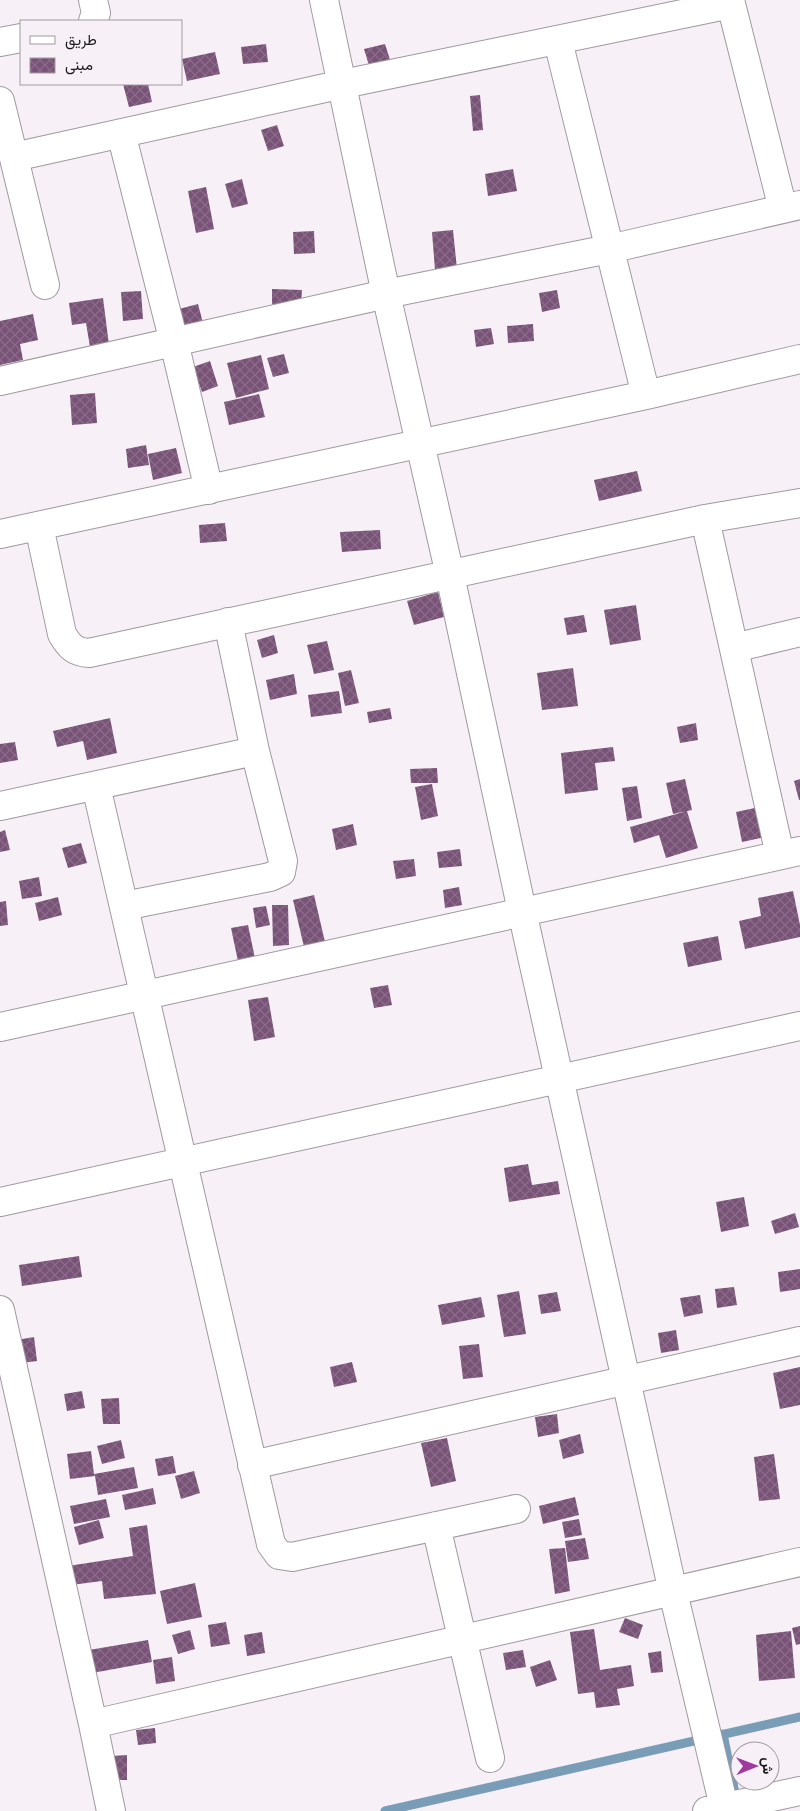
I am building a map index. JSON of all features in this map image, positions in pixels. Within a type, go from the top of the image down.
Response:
[{"type":"street","points":[[93,0],[96,13],[93,20]]},
{"type":"street","points":[[324,0],[386,294],[450,575],[522,911],[673,1592],[718,1810],[800,1791]]},
{"type":"street","points":[[0,381],[386,294],[609,249],[791,207],[730,2],[558,41],[343,84],[14,157]]},
{"type":"street","points":[[0,42],[20,38]]},
{"type":"street","points":[[558,41],[646,395]]},
{"type":"street","points":[[0,101],[45,285]]},
{"type":"street","points":[[121,133],[209,490]]},
{"type":"street","points":[[0,534],[646,395],[800,359]]},
{"type":"street","points":[[39,526],[62,634],[69,645],[78,653],[89,654],[228,622],[705,519],[800,503]]},
{"type":"street","points":[[0,1027],[790,853],[734,648],[705,519]]},
{"type":"street","points":[[124,906],[270,877],[281,872],[283,861],[255,751],[228,622]]},
{"type":"street","points":[[734,648],[800,632]]},
{"type":"street","points":[[0,806],[255,751]]},
{"type":"street","points":[[96,786],[271,1544],[279,1555],[292,1557],[516,1508]]},
{"type":"street","points":[[0,1202],[800,1026]]},
{"type":"street","points":[[0,1310],[111,1811]]},
{"type":"street","points":[[252,1465],[800,1341]]},
{"type":"street","points":[[436,1526],[490,1758]]},
{"type":"street","points":[[93,1724],[800,1562]]},
{"type":"building","points":[[266,44],[268,62],[243,64],[241,47]]},
{"type":"building","points":[[385,44],[392,66],[371,72],[364,49]]},
{"type":"building","points":[[215,52],[220,74],[187,81],[182,59]]},
{"type":"building","points":[[123,85],[148,85],[152,102],[129,107]]},
{"type":"building","points":[[480,95],[483,130],[473,131],[470,96]]},
{"type":"building","points":[[277,125],[284,146],[268,151],[261,130]]},
{"type":"building","points":[[513,169],[517,191],[488,196],[485,174]]},
{"type":"building","points":[[242,179],[248,204],[232,208],[225,184]]},
{"type":"building","points":[[206,187],[214,229],[196,233],[188,191]]},
{"type":"building","points":[[453,230],[457,269],[435,270],[432,232]]},
{"type":"building","points":[[314,231],[315,253],[294,254],[293,232]]},
{"type":"building","points":[[272,289],[302,290],[301,305],[272,304]]},
{"type":"building","points":[[557,290],[560,308],[542,312],[539,293]]},
{"type":"building","points":[[141,291],[143,319],[123,321],[121,292]]},
{"type":"building","points":[[103,298],[109,345],[90,347],[86,323],[72,325],[69,303]]},
{"type":"building","points":[[198,304],[203,323],[184,328],[179,309]]},
{"type":"building","points":[[33,314],[38,340],[20,344],[23,360],[0,365],[0,321]]},
{"type":"building","points":[[533,324],[534,341],[508,343],[507,326]]},
{"type":"building","points":[[491,328],[494,344],[476,347],[474,330]]},
{"type":"building","points":[[284,354],[289,373],[273,377],[267,358]]},
{"type":"building","points":[[261,355],[269,389],[236,398],[227,363]]},
{"type":"building","points":[[210,361],[218,386],[202,392],[193,367]]},
{"type":"building","points":[[95,393],[97,423],[72,425],[70,395]]},
{"type":"building","points":[[259,394],[265,417],[229,425],[224,402]]},
{"type":"building","points":[[146,445],[149,465],[128,468],[126,449]]},
{"type":"building","points":[[176,448],[182,473],[153,480],[148,454]]},
{"type":"building","points":[[637,471],[642,491],[599,501],[594,480]]},
{"type":"building","points":[[225,523],[227,541],[200,543],[199,525]]},
{"type":"building","points":[[380,530],[381,549],[342,552],[340,532]]},
{"type":"building","points":[[438,592],[444,617],[414,625],[407,601]]},
{"type":"building","points":[[636,605],[641,640],[610,645],[604,610]]},
{"type":"building","points":[[584,615],[587,632],[567,635],[564,618]]},
{"type":"building","points":[[274,635],[278,653],[262,658],[257,640]]},
{"type":"building","points":[[327,641],[334,670],[314,674],[307,645]]},
{"type":"building","points":[[573,668],[578,706],[542,710],[537,673]]},
{"type":"building","points":[[351,670],[359,703],[345,706],[338,673]]},
{"type":"building","points":[[294,674],[297,694],[270,700],[266,680]]},
{"type":"building","points":[[339,691],[342,713],[311,717],[308,695]]},
{"type":"building","points":[[390,708],[392,719],[369,723],[367,712]]},
{"type":"building","points":[[110,718],[117,753],[87,760],[83,741],[57,747],[53,731]]},
{"type":"building","points":[[696,723],[698,740],[680,743],[677,727]]},
{"type":"building","points":[[15,742],[18,760],[0,763],[0,744]]},
{"type":"building","points":[[613,747],[615,761],[595,763],[598,790],[565,794],[561,753]]},
{"type":"building","points":[[437,768],[438,783],[411,783],[410,769]]},
{"type":"building","points":[[685,779],[692,810],[673,814],[666,783]]},
{"type":"building","points":[[800,779],[800,800],[799,800],[794,781]]},
{"type":"building","points":[[432,784],[438,816],[421,820],[415,787]]},
{"type":"building","points":[[637,786],[642,818],[627,821],[622,788]]},
{"type":"building","points":[[774,804],[780,834],[742,842],[736,812]]},
{"type":"building","points":[[687,811],[698,848],[666,858],[659,835],[634,843],[630,827]]},
{"type":"building","points":[[353,824],[357,845],[336,850],[332,829]]},
{"type":"building","points":[[5,830],[10,850],[0,852],[0,832]]},
{"type":"building","points":[[81,843],[87,863],[68,868],[62,848]]},
{"type":"building","points":[[460,849],[462,866],[439,868],[437,852]]},
{"type":"building","points":[[414,859],[416,876],[396,879],[393,861]]},
{"type":"building","points":[[39,877],[42,896],[22,899],[19,881]]},
{"type":"building","points":[[459,887],[462,905],[445,908],[443,890]]},
{"type":"building","points":[[793,891],[800,925],[800,937],[745,949],[739,921],[761,916],[758,898]]},
{"type":"building","points":[[314,895],[325,942],[304,947],[293,900]]},
{"type":"building","points":[[58,897],[62,915],[39,921],[35,903]]},
{"type":"building","points":[[6,901],[8,925],[0,926],[0,902]]},
{"type":"building","points":[[272,905],[288,905],[289,945],[273,946]]},
{"type":"building","points":[[266,906],[270,925],[256,928],[253,908]]},
{"type":"building","points":[[248,925],[256,963],[239,966],[231,928]]},
{"type":"building","points":[[718,936],[722,960],[688,967],[683,943]]},
{"type":"building","points":[[388,985],[392,1005],[374,1008],[370,988]]},
{"type":"building","points":[[268,997],[275,1037],[254,1041],[248,1000]]},
{"type":"building","points":[[528,1164],[532,1185],[558,1181],[560,1194],[509,1202],[504,1168]]},
{"type":"building","points":[[744,1197],[749,1226],[721,1232],[716,1202]]},
{"type":"building","points":[[795,1213],[799,1227],[775,1234],[771,1221]]},
{"type":"building","points":[[79,1256],[82,1277],[22,1286],[19,1265]]},
{"type":"building","points":[[800,1269],[800,1289],[780,1292],[778,1272]]},
{"type":"building","points":[[734,1287],[737,1305],[717,1308],[715,1289]]},
{"type":"building","points":[[519,1291],[526,1334],[504,1337],[497,1295]]},
{"type":"building","points":[[557,1292],[561,1311],[541,1314],[538,1295]]},
{"type":"building","points":[[700,1295],[703,1313],[684,1317],[680,1298]]},
{"type":"building","points":[[481,1297],[485,1317],[442,1325],[438,1305]]},
{"type":"building","points":[[676,1330],[679,1350],[661,1353],[658,1333]]},
{"type":"building","points":[[34,1337],[37,1361],[14,1364],[11,1341]]},
{"type":"building","points":[[479,1344],[483,1377],[463,1379],[459,1346]]},
{"type":"building","points":[[352,1362],[357,1382],[334,1387],[330,1367]]},
{"type":"building","points":[[800,1367],[800,1405],[780,1409],[773,1373]]},
{"type":"building","points":[[82,1391],[85,1408],[67,1411],[64,1394]]},
{"type":"building","points":[[119,1398],[120,1424],[103,1424],[101,1399]]},
{"type":"building","points":[[557,1414],[559,1433],[538,1437],[535,1417]]},
{"type":"building","points":[[580,1434],[584,1453],[563,1459],[559,1440]]},
{"type":"building","points":[[447,1438],[456,1481],[431,1487],[421,1443]]},
{"type":"building","points":[[121,1440],[125,1458],[102,1464],[97,1446]]},
{"type":"building","points":[[91,1451],[94,1474],[134,1467],[138,1488],[98,1495],[95,1476],[70,1479],[67,1454]]},
{"type":"building","points":[[774,1454],[780,1499],[759,1501],[754,1457]]},
{"type":"building","points":[[173,1456],[176,1473],[158,1476],[155,1459]]},
{"type":"building","points":[[194,1471],[200,1493],[181,1499],[175,1476]]},
{"type":"building","points":[[153,1488],[156,1504],[125,1510],[122,1495]]},
{"type":"building","points":[[575,1497],[579,1515],[543,1524],[539,1506]]},
{"type":"building","points":[[106,1499],[110,1517],[74,1524],[70,1506]]},
{"type":"building","points":[[579,1519],[582,1535],[565,1538],[562,1522]]},
{"type":"building","points":[[99,1520],[104,1538],[79,1545],[74,1527]]},
{"type":"building","points":[[147,1525],[156,1594],[104,1599],[102,1581],[71,1585],[68,1566],[133,1556],[129,1528]]},
{"type":"building","points":[[585,1538],[589,1559],[568,1562],[565,1541]]},
{"type":"building","points":[[565,1548],[570,1591],[555,1594],[549,1549]]},
{"type":"building","points":[[195,1583],[202,1617],[167,1624],[160,1591]]},
{"type":"building","points":[[625,1618],[643,1625],[638,1639],[619,1632]]},
{"type":"building","points":[[226,1622],[230,1644],[211,1647],[208,1625]]},
{"type":"building","points":[[800,1626],[800,1644],[796,1645],[792,1628]]},
{"type":"building","points":[[594,1629],[600,1670],[631,1665],[634,1686],[617,1689],[620,1705],[596,1708],[594,1692],[578,1694],[570,1632]]},
{"type":"building","points":[[190,1630],[195,1649],[178,1654],[172,1635]]},
{"type":"building","points":[[791,1631],[795,1678],[759,1681],[756,1635]]},
{"type":"building","points":[[262,1632],[265,1653],[247,1656],[244,1635]]},
{"type":"building","points":[[148,1640],[152,1662],[87,1674],[83,1651]]},
{"type":"building","points":[[523,1650],[526,1667],[506,1670],[503,1653]]},
{"type":"building","points":[[661,1651],[663,1672],[651,1673],[648,1653]]},
{"type":"building","points":[[172,1657],[175,1681],[156,1684],[153,1660]]},
{"type":"building","points":[[550,1660],[557,1680],[536,1687],[530,1667]]},
{"type":"building","points":[[155,1728],[156,1743],[138,1745],[136,1730]]},
{"type":"building","points":[[127,1755],[127,1780],[112,1780],[112,1756]]},
{"type":"waterway","points":[[385,1811],[800,1717]]},
{"type":"waterway","points":[[723,1734],[737,1803]]}]
